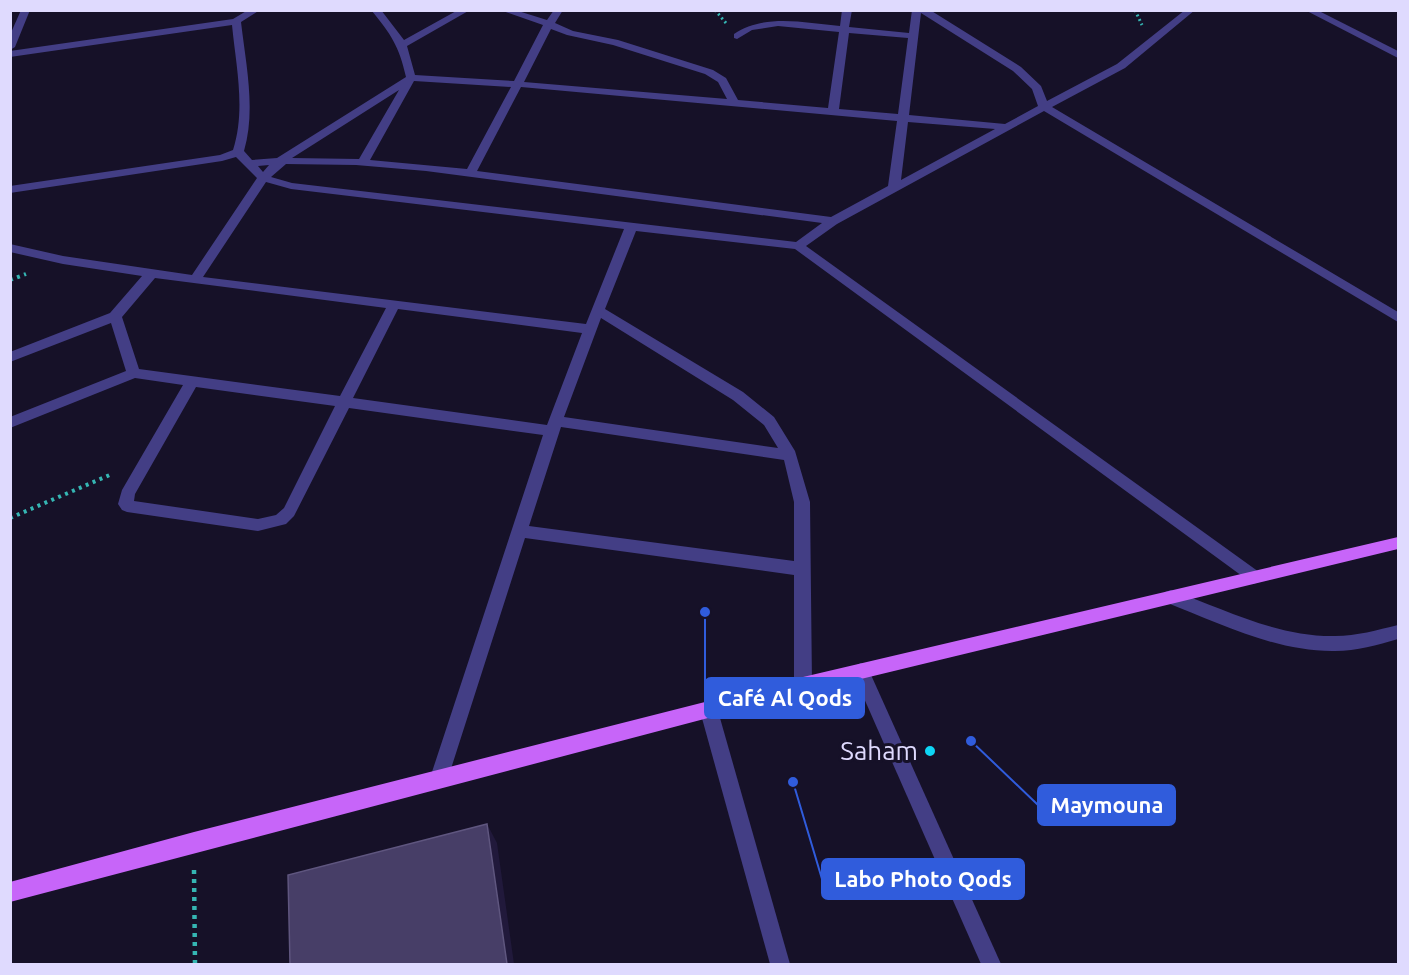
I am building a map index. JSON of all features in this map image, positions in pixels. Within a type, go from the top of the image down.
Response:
[{"type":"main road","points":[[10,892],[439,778],[861,671],[1398,543]]},
{"type":"street","points":[[10,47],[26,10]]},
{"type":"street","points":[[10,54],[236,21],[256,10]]},
{"type":"street","points":[[362,163],[411,78],[403,44],[390,23],[375,10]]},
{"type":"street","points":[[403,44],[466,10]]},
{"type":"street","points":[[504,10],[570,33],[615,42],[709,72],[722,80],[734,102]]},
{"type":"street","points":[[470,174],[549,24],[559,10]]},
{"type":"street","points":[[833,112],[847,10]]},
{"type":"street","points":[[894,188],[917,10]]},
{"type":"street","points":[[922,10],[1017,69],[1037,88],[1044,108],[1398,318]]},
{"type":"street","points":[[798,246],[833,221],[1120,66],[1191,10]]},
{"type":"street","points":[[1309,10],[1398,55]]},
{"type":"street","points":[[10,190],[222,158],[238,152],[243,142],[245,125],[236,21]]},
{"type":"street","points":[[736,36],[756,26],[778,22],[914,36]]},
{"type":"street","points":[[195,280],[263,178],[281,160],[411,78],[517,84],[1005,127]]},
{"type":"street","points":[[238,152],[263,178],[291,186],[798,246],[1253,576]]},
{"type":"street","points":[[250,163],[281,160],[362,163],[470,174],[833,221]]},
{"type":"street","points":[[439,778],[554,426],[631,226]]},
{"type":"street","points":[[10,248],[63,260],[195,280],[590,329]]},
{"type":"street","points":[[10,357],[115,316],[152,273]]},
{"type":"street","points":[[192,381],[127,494],[125,502],[127,506],[258,525],[281,520],[289,512],[393,306]]},
{"type":"street","points":[[597,310],[738,396],[769,421],[790,455],[802,502],[803,686]]},
{"type":"street","points":[[115,316],[134,373]]},
{"type":"street","points":[[10,423],[134,373],[346,402],[790,455]]},
{"type":"street","points":[[519,531],[802,569]]},
{"type":"street","points":[[1172,597],[1278,637],[1299,642],[1329,644],[1359,642],[1398,632]]},
{"type":"street","points":[[861,671],[991,964]]},
{"type":"street","points":[[709,711],[780,964]]},
{"type":"path","points":[[10,518],[146,459]]},
{"type":"path","points":[[194,842],[195,964]]},
{"type":"building","points":[[487,824],[507,964],[290,964],[288,875]]},
{"type":"place","name":"Café Al Qods","points":[[705,612]]},
{"type":"place","name":"Maymouna","points":[[971,741]]},
{"type":"place","name":"Saham","points":[[930,751]]},
{"type":"place","name":"Labo Photo Qods","points":[[793,782]]}]
